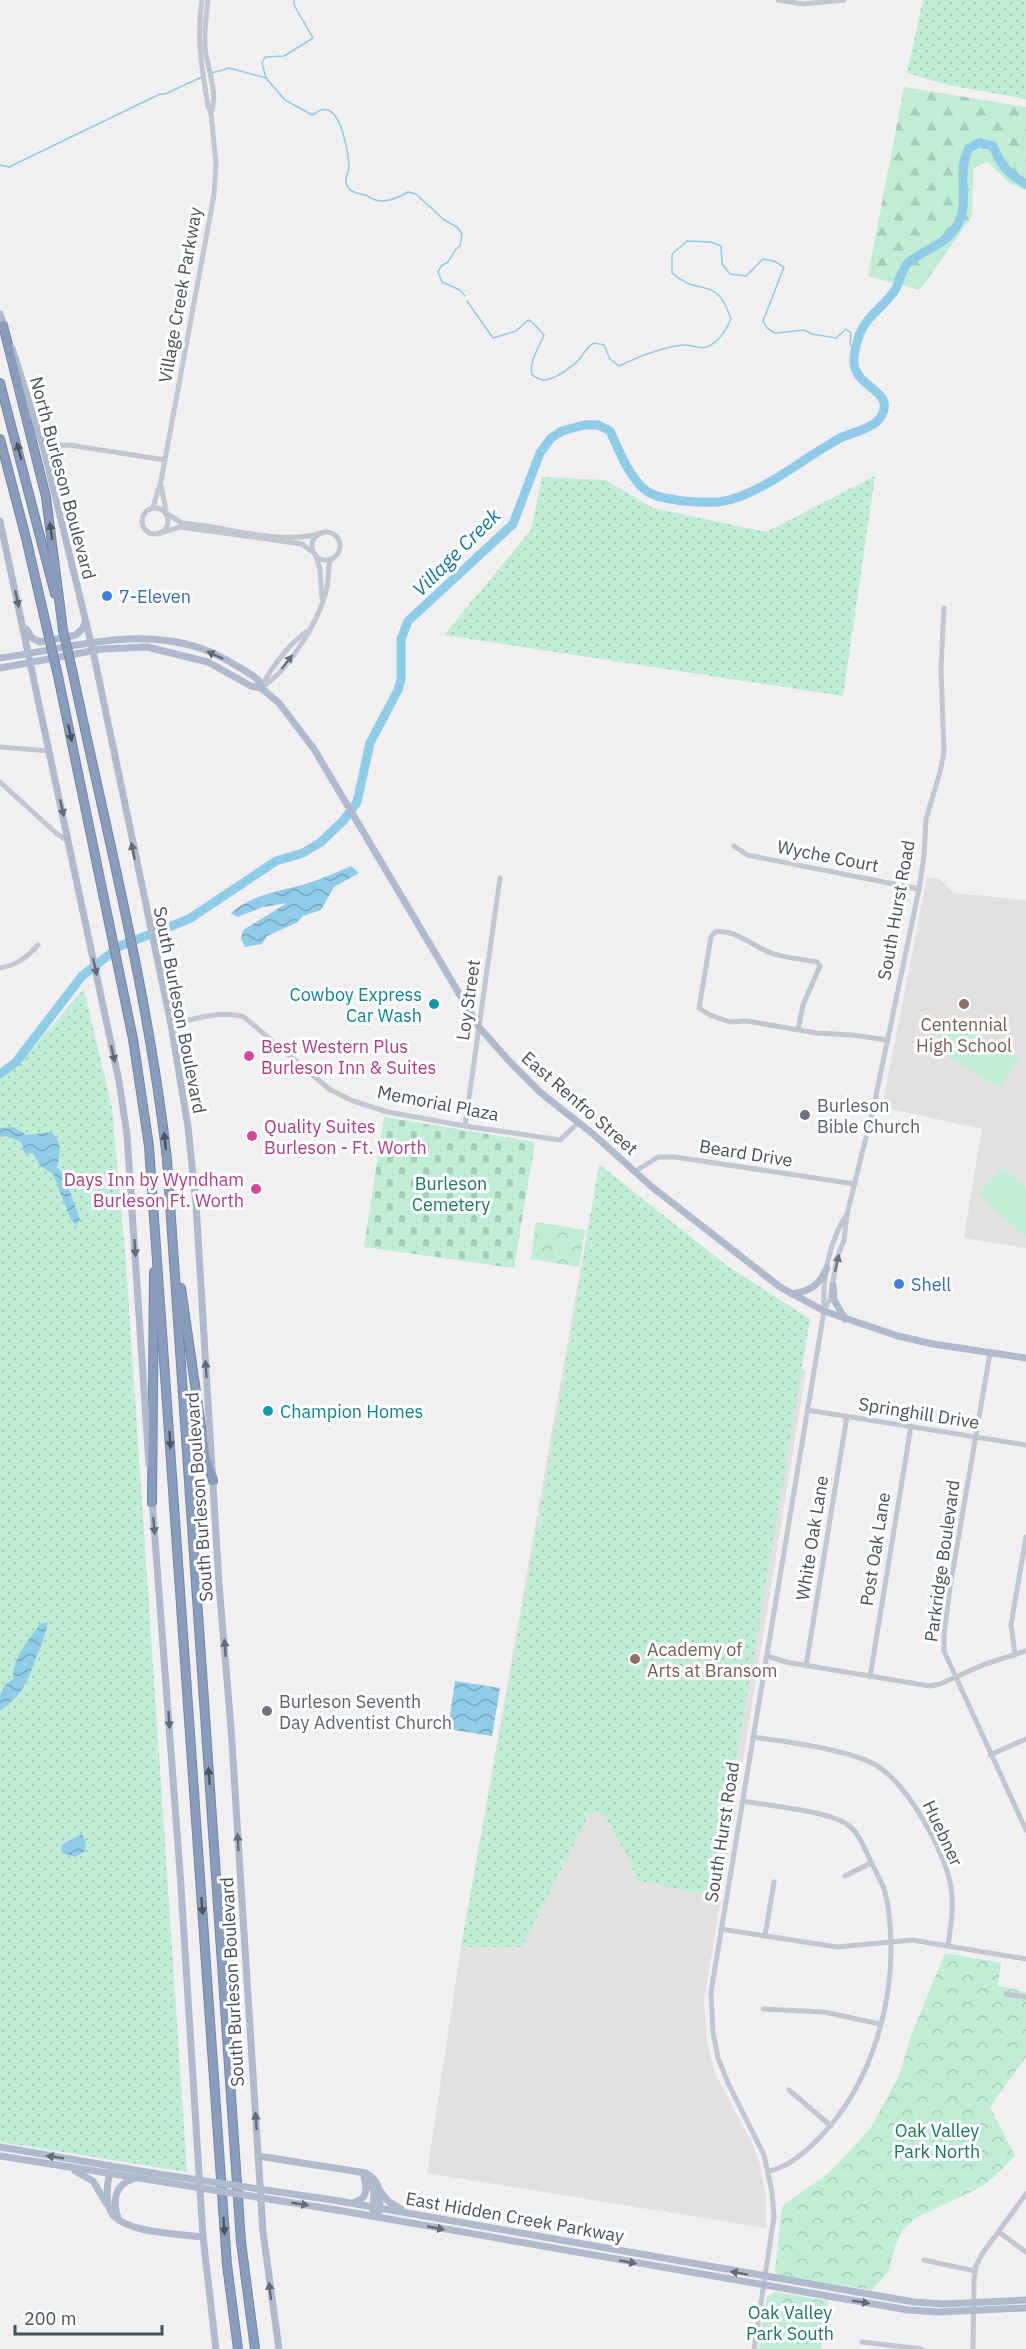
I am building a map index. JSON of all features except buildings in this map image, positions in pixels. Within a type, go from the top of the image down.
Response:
[{"type":"highway","points":[[3,325],[46,497],[63,630]]},
{"type":"highway","points":[[0,383],[34,509],[73,675],[125,917],[163,1124],[173,1238],[241,2242],[255,2349]]},
{"type":"highway","points":[[0,439],[58,676],[122,983],[142,1093],[156,1235],[227,2265],[238,2349]]},
{"type":"highway","points":[[152,1503],[156,1235]]},
{"type":"highway","points":[[173,1238],[205,1454],[213,1481]]},
{"type":"main road","name":"North Burleson Boulevard","points":[[0,314],[43,446],[93,651]]},
{"type":"main road","points":[[0,521],[102,997],[127,1135],[179,1861],[203,2237],[216,2349]]},
{"type":"main road","points":[[22,624],[32,639],[40,642],[76,635],[83,628],[85,621]]},
{"type":"main road","name":"East Renfro Street","points":[[29,653],[90,642],[155,639],[191,646],[219,656],[252,675],[259,681],[261,688]]},
{"type":"main road","points":[[147,647],[152,645],[186,650],[191,646]]},
{"type":"main road","name":"East Renfro Street","points":[[0,668],[93,651],[147,647],[208,662],[251,686],[261,688],[279,703],[296,723],[479,1026],[541,1093],[579,1122],[652,1187],[792,1294],[824,1311],[898,1336],[1026,1358]]},
{"type":"main road","name":"South Burleson Boulevard","points":[[93,651],[157,966],[171,1024],[188,1126],[196,1204],[264,2241],[279,2349]]},
{"type":"main road","points":[[0,658],[29,653]]},
{"type":"main road","points":[[792,1294],[806,1292],[815,1287],[827,1269]]},
{"type":"main road","points":[[833,1285],[834,1300],[845,1319]]},
{"type":"main road","name":"East Hidden Creek Parkway","points":[[0,2147],[110,2170]]},
{"type":"main road","name":"East Hidden Creek Parkway","points":[[0,2156],[58,2166],[110,2170],[353,2203],[914,2302],[1026,2308]]},
{"type":"main road","points":[[258,2156],[363,2173],[374,2179],[380,2191],[395,2207],[434,2216],[441,2220]]},
{"type":"main road","points":[[58,2166],[80,2172],[93,2181],[110,2210],[119,2221],[127,2225],[203,2237]]},
{"type":"main road","points":[[110,2170],[107,2191],[110,2210]]},
{"type":"main road","points":[[353,2203],[362,2199],[366,2194],[363,2173]]},
{"type":"main road","points":[[363,2173],[373,2188],[376,2207]]},
{"type":"main road","points":[[119,2221],[115,2207],[116,2194],[123,2184],[140,2174]]},
{"type":"main road","name":"East Hidden Creek Parkway","points":[[140,2174],[908,2310],[974,2307],[1026,2300]]},
{"type":"main road","points":[[375,2217],[380,2191]]},
{"type":"street","name":"Village Creek Parkway","points":[[161,481],[168,525],[160,533],[151,533],[142,524],[145,512],[153,507],[161,481],[211,213],[216,164],[212,113],[214,106],[198,36],[202,0]]},
{"type":"street","name":"Village Creek Parkway","points":[[205,68],[204,36],[208,0]]},
{"type":"street","points":[[778,0],[803,4],[844,0]]},
{"type":"street","points":[[43,446],[69,445],[165,460]]},
{"type":"street","points":[[153,507],[160,508],[182,523],[288,538],[308,537],[326,532],[335,536],[340,544],[338,553],[330,559],[322,559],[302,544],[180,527],[160,533]]},
{"type":"street","points":[[321,603],[320,569],[313,542],[322,533]]},
{"type":"street","points":[[261,688],[274,680],[303,643],[326,590],[330,559]]},
{"type":"street","name":"South Hurst Road","points":[[824,1311],[830,1299],[837,1258],[844,1240],[847,1215],[888,1040],[919,889],[926,819],[944,752],[941,668],[944,608]]},
{"type":"street","points":[[0,747],[50,751]]},
{"type":"street","points":[[0,782],[69,842]]},
{"type":"street","name":"Wyche Court","points":[[734,846],[747,855],[919,889]]},
{"type":"street","name":"Loy Street","points":[[465,1126],[500,878]]},
{"type":"street","points":[[798,1030],[803,1005],[819,972],[820,966],[817,962],[770,953],[721,930],[715,932],[711,937],[699,1008],[710,1015],[730,1022],[747,1021],[798,1030],[888,1040]]},
{"type":"street","points":[[0,969],[13,966],[25,959],[38,945]]},
{"type":"street","name":"Memorial Plaza","points":[[171,1024],[219,1015],[238,1015],[251,1021],[329,1089],[353,1101],[387,1112],[560,1140],[579,1122]]},
{"type":"street","name":"Beard Drive","points":[[636,1171],[658,1157],[675,1157],[855,1184]]},
{"type":"street","name":"South Hurst Road","points":[[754,2349],[774,2217],[769,2171],[754,2133],[722,2071],[713,2032],[711,1992],[824,1311],[823,1295],[827,1269],[840,1224],[847,1215]]},
{"type":"street","name":"Parkridge Boulevard","points":[[990,1353],[944,1635],[944,1651],[1026,1830]]},
{"type":"street","name":"Springhill Drive","points":[[807,1410],[1026,1445]]},
{"type":"street","name":"White Oak Lane","points":[[806,1666],[847,1416]]},
{"type":"street","name":"Post Oak Lane","points":[[870,1677],[911,1426]]},
{"type":"street","points":[[1015,1654],[1011,1625],[1026,1536]]},
{"type":"street","points":[[767,1656],[806,1666],[930,1686],[1026,1651]]},
{"type":"street","name":"Huebner","points":[[753,1737],[846,1754],[873,1763],[891,1775],[918,1809],[951,1885],[953,1915],[948,1946]]},
{"type":"street","points":[[990,1755],[1026,1739]]},
{"type":"street","points":[[742,1801],[829,1817],[846,1823],[857,1835],[884,1890],[891,1942],[889,1979],[880,2024],[863,2075],[848,2103],[812,2146],[784,2167],[769,2171]]},
{"type":"street","points":[[1019,1814],[1026,1810]]},
{"type":"street","points":[[845,1876],[871,1863]]},
{"type":"street","points":[[765,1936],[774,1882]]},
{"type":"street","points":[[721,1929],[837,1947],[912,1940],[1026,1959]]},
{"type":"street","points":[[1006,1994],[1026,1997]]},
{"type":"street","points":[[763,2009],[824,2012],[880,2024]]},
{"type":"street","points":[[789,2090],[831,2126]]},
{"type":"street","points":[[974,2349],[975,2271],[982,2254],[1026,2194]]},
{"type":"street","points":[[999,2232],[1026,2252]]},
{"type":"street","points":[[924,2260],[975,2271]]},
{"type":"street","points":[[862,2342],[922,2349]]},
{"type":"shaded area","name":"Centennial High School","points":[[927,877],[939,879],[954,893],[1026,900],[1026,1248],[964,1238],[982,1129],[882,1107]]},
{"type":"shaded area","name":"Academy of Arts at Bransom","points":[[590,1214],[806,1371],[704,2001],[707,2042],[715,2073],[753,2145],[760,2164],[766,2196],[766,2228],[427,2173],[461,1947]]},
{"type":"green space","points":[[923,0],[1026,0],[1026,99],[948,85],[907,73]]},
{"type":"green space","points":[[904,87],[1026,107],[1026,190],[1009,183],[987,161],[973,169],[972,216],[920,290],[868,276]]},
{"type":"green space","points":[[875,476],[843,696],[444,635],[531,530],[542,477],[605,480],[653,508],[766,532]]},
{"type":"green space","points":[[84,989],[112,1108],[126,1263],[187,2172],[0,2142],[0,1077],[17,1066]]},
{"type":"green space","points":[[951,1016],[1019,1058],[1000,1088],[933,1047]]},
{"type":"green space","name":"Burleson Cemetery","points":[[384,1117],[535,1142],[514,1268],[364,1247]]},
{"type":"green space","name":"Academy of Arts at Bransom","points":[[599,1164],[726,1265],[810,1319],[714,1893],[692,1892],[636,1880],[631,1863],[603,1813],[590,1812],[522,1947],[461,1947],[558,1412]]},
{"type":"green space","points":[[1003,1168],[1026,1188],[1026,1237],[978,1194]]},
{"type":"green space","points":[[536,1222],[585,1230],[579,1267],[531,1259]]},
{"type":"green space","name":"Oak Valley Park North","points":[[945,1953],[1001,1963],[998,1986],[1026,1992],[1026,2057],[990,2107],[1015,2156],[991,2180],[915,2218],[902,2231],[895,2246],[889,2270],[872,2290],[778,2275],[775,2271],[782,2206],[829,2173],[870,2129],[899,2076],[912,2033]]},
{"type":"green space","name":"Oak Valley Park South","points":[[775,2292],[828,2301],[821,2349],[758,2349],[767,2297]]},
{"type":"water","points":[[351,866],[359,873],[334,887],[321,910],[303,916],[296,923],[267,936],[262,944],[245,947],[241,939],[243,930],[287,903],[263,907],[237,917],[231,913],[247,902],[308,883]]},
{"type":"water","points":[[13,1127],[27,1135],[52,1132],[58,1140],[60,1148],[57,1167],[64,1175],[80,1219],[76,1225],[70,1218],[53,1174],[40,1165],[33,1153],[25,1154],[21,1142],[7,1136],[0,1137],[0,1128]]},
{"type":"water","points":[[48,1622],[26,1682],[19,1694],[0,1711],[2,1692],[5,1685],[13,1679],[18,1657],[40,1624]]},
{"type":"water","points":[[455,1681],[500,1688],[492,1736],[448,1729]]},
{"type":"water","points":[[82,1834],[86,1843],[85,1851],[75,1857],[62,1853],[61,1845]]},
{"type":"waterway","points":[[266,78],[262,63],[265,57],[284,56],[313,38],[294,5],[294,0]]},
{"type":"waterway","points":[[212,73],[229,68],[266,78],[285,100],[312,115],[323,110],[333,113],[341,126],[346,143],[349,165],[346,181],[351,190],[382,201],[408,192],[416,194],[443,219],[458,228],[462,234],[460,246],[438,272],[442,282],[460,290],[465,296]]},
{"type":"waterway","points":[[0,165],[9,167],[160,94],[165,94],[202,77]]},
{"type":"waterway","name":"Village Creek","points":[[0,1074],[16,1062],[82,976],[120,946],[189,919],[276,861],[303,853],[321,842],[344,820],[357,802],[370,743],[398,690],[401,680],[401,639],[408,621],[513,524],[540,453],[551,438],[562,431],[584,425],[598,425],[610,431],[633,477],[648,492],[663,498],[719,502],[759,488],[840,438],[867,428],[880,418],[884,402],[881,396],[863,381],[855,368],[854,356],[859,336],[866,323],[895,290],[906,265],[946,239],[956,227],[963,208],[963,168],[969,148],[979,143],[993,146],[1005,168],[1026,184]]},
{"type":"waterway","points":[[467,301],[493,338],[516,331],[528,320],[532,322],[544,335],[533,359],[531,370],[532,375],[542,380],[550,379],[566,371],[594,343],[604,345],[610,359],[619,366],[675,346],[704,348],[719,339],[731,319],[725,305],[713,291],[690,284],[672,273],[672,254],[687,241],[711,242],[721,246],[722,264],[730,274],[746,276],[763,259],[774,261],[784,267],[763,321],[767,328],[775,333],[804,330],[812,334],[836,338],[846,329],[851,333],[850,344],[855,353]]},
{"type":"place","name":"7-Eleven","points":[[107,596]]},
{"type":"place","name":"Cowboy Express Car Wash","points":[[434,1004]]},
{"type":"place","name":"Centennial High School","points":[[964,1004]]},
{"type":"place","name":"Best Western Plus Burleson Inn & Suites","points":[[249,1056]]},
{"type":"place","name":"Burleson Bible Church","points":[[805,1115]]},
{"type":"place","name":"Quality Suites Burleson - Ft. Worth","points":[[252,1136]]},
{"type":"place","name":"Days Inn by Wyndham Burleson Ft. Worth","points":[[256,1189]]},
{"type":"place","name":"Shell","points":[[899,1284]]},
{"type":"place","name":"Champion Homes","points":[[268,1411]]},
{"type":"place","name":"Academy of Arts at Bransom","points":[[635,1659]]},
{"type":"place","name":"Burleson Seventh Day Adventist Church","points":[[267,1711]]}]
